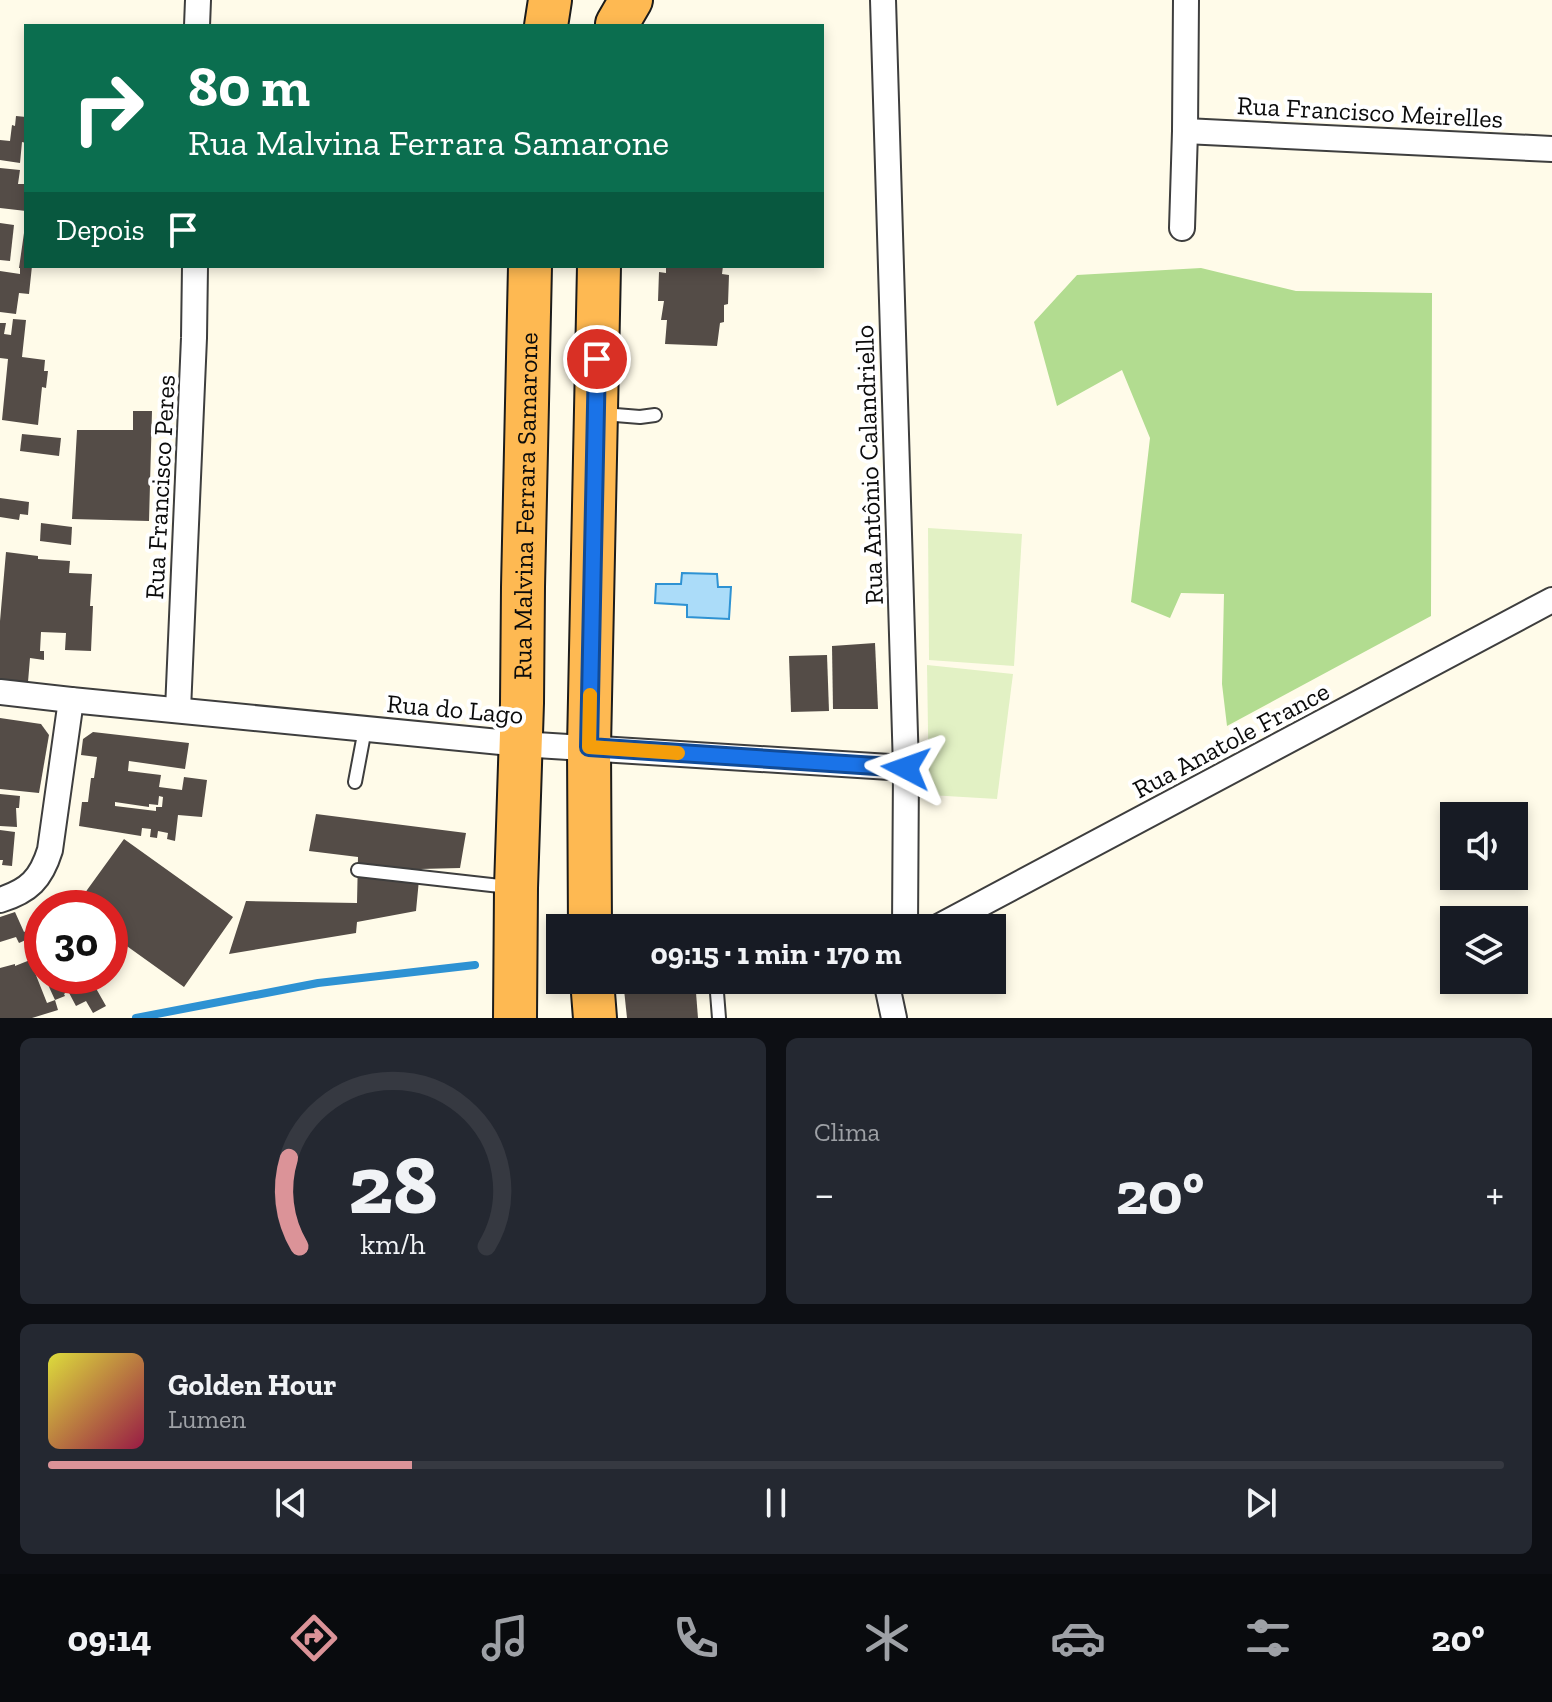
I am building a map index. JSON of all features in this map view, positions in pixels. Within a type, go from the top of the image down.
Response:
[{"type":"highway","points":[[546,24],[550,0]]},
{"type":"highway","name":"Rua Malvina Ferrara Samarone","points":[[515,1018],[530,268]]},
{"type":"highway","points":[[590,914],[589,747],[599,268]]},
{"type":"highway","points":[[593,994],[595,1018]]},
{"type":"street","points":[[197,24],[198,0]]},
{"type":"street","name":"Rua Antônio Calandriello","points":[[883,0],[906,768],[905,914]]},
{"type":"street","points":[[1182,228],[1186,0]]},
{"type":"street","name":"Rua Francisco Meirelles","points":[[1185,131],[1552,149]]},
{"type":"street","name":"Rua Francisco Peres","points":[[178,710],[195,268]]},
{"type":"street","name":"Rua Anatole France","points":[[962,914],[1552,600]]},
{"type":"street","name":"Rua do Lago","points":[[0,692],[520,744],[906,768]]},
{"type":"street","points":[[0,900],[37,880],[45,868],[71,700]]},
{"type":"street","points":[[889,994],[894,1018]]},
{"type":"lane","points":[[596,413],[640,417],[655,415]]},
{"type":"lane","points":[[355,782],[365,729]]},
{"type":"lane","points":[[358,870],[516,888]]},
{"type":"lane","points":[[717,994],[719,1018]]},
{"type":"green space","points":[[1201,268],[1296,291],[1432,293],[1431,616],[1227,726],[1222,684],[1224,594],[1181,593],[1170,618],[1131,602],[1150,438],[1122,370],[1057,406],[1034,322],[1077,275]]},
{"type":"green space","points":[[928,528],[1022,534],[1014,666],[929,660]]},
{"type":"green space","points":[[927,665],[1013,674],[997,799],[929,795]]},
{"type":"water","points":[[682,573],[717,574],[718,587],[731,587],[729,619],[687,617],[687,605],[655,603],[656,584],[681,584]]},
{"type":"building","points":[[16,116],[24,117],[20,163],[0,160],[0,140],[10,141],[12,125],[15,126]]},
{"type":"building","points":[[0,168],[20,170],[18,184],[24,184],[24,211],[0,208]]},
{"type":"building","points":[[0,223],[14,225],[10,261],[0,260]]},
{"type":"building","points":[[24,233],[24,268],[32,268],[29,294],[19,293],[16,314],[0,312],[0,271],[20,274]]},
{"type":"building","points":[[666,268],[723,268],[722,274],[729,275],[728,304],[724,305],[724,322],[720,323],[717,346],[665,344],[667,320],[661,320],[664,301],[658,301],[659,272],[666,273]]},
{"type":"building","points":[[13,319],[26,320],[22,357],[45,360],[44,371],[48,371],[46,388],[42,387],[38,425],[2,420],[8,359],[0,358],[0,323],[6,323],[4,334],[11,335]]},
{"type":"building","points":[[133,411],[152,411],[149,521],[72,519],[77,430],[133,430]]},
{"type":"building","points":[[22,434],[61,438],[59,456],[20,451]]},
{"type":"building","points":[[0,498],[29,502],[28,515],[20,514],[19,520],[0,517]]},
{"type":"building","points":[[41,523],[72,527],[71,545],[40,541]]},
{"type":"building","points":[[6,552],[38,556],[38,559],[70,561],[69,573],[92,574],[91,651],[65,650],[66,633],[41,632],[40,651],[44,651],[44,660],[30,658],[28,682],[0,679],[0,621]]},
{"type":"building","points":[[875,643],[878,709],[833,709],[832,646]]},
{"type":"building","points":[[827,655],[829,711],[791,712],[789,656]]},
{"type":"building","points":[[0,718],[41,724],[49,735],[39,793],[0,789]]},
{"type":"building","points":[[93,732],[189,743],[185,769],[129,761],[128,771],[161,775],[159,787],[182,790],[184,777],[207,780],[202,817],[178,815],[175,841],[167,839],[168,833],[158,831],[157,838],[150,837],[151,829],[142,828],[141,836],[79,826],[82,802],[88,802],[97,757],[81,755],[83,739]],"holes":[[[159,796],[163,797],[162,807],[156,807],[156,811],[115,806],[115,802],[149,807],[149,804],[158,805]]]},
{"type":"building","points":[[0,794],[20,796],[19,808],[16,808],[17,827],[0,826]]},
{"type":"building","points":[[316,814],[466,833],[460,868],[420,869],[416,911],[357,922],[356,933],[229,954],[246,901],[357,903],[358,857],[309,851]]},
{"type":"building","points":[[0,830],[15,832],[12,866],[2,865],[3,860],[0,860]]},
{"type":"building","points":[[124,839],[233,917],[184,987],[128,947],[128,890],[87,890]]},
{"type":"building","points":[[15,912],[24,932],[24,941],[19,943],[16,937],[0,942],[0,917]]},
{"type":"building","points":[[24,962],[24,994],[43,994],[47,1003],[55,1000],[58,1010],[32,1018],[0,1018],[0,968]]},
{"type":"building","points":[[52,994],[64,994],[65,996],[55,1000]]},
{"type":"building","points":[[70,994],[99,994],[106,1006],[93,1013],[86,1001],[76,1006]]},
{"type":"building","points":[[624,994],[696,994],[698,1018],[627,1018]]},
{"type":"waterway","points":[[136,1018],[318,983],[475,965]]},
{"type":"slow traffic","points":[[590,695],[589,747],[678,753]]},
{"type":"route","points":[[597,359],[589,747],[906,768]]}]
